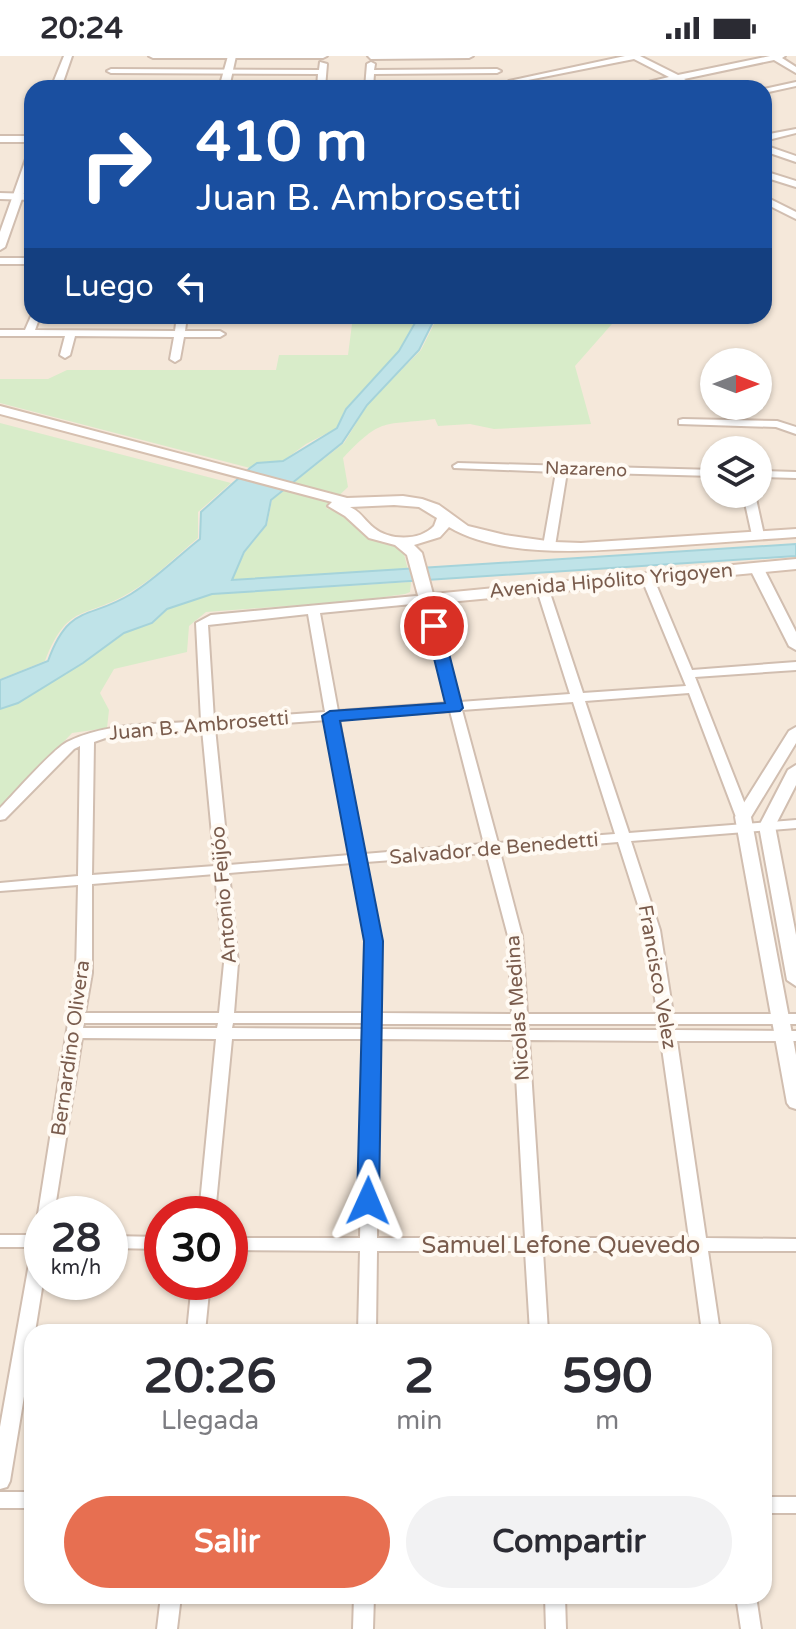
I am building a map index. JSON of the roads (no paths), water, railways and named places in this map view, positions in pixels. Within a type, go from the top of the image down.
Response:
[{"type":"main road","points":[[0,410],[345,505],[374,534],[399,541],[426,538],[443,527],[444,518]]},
{"type":"main road","points":[[0,417],[209,468]]},
{"type":"main road","name":"Avenida Hipólito Yrigoyen","points":[[345,505],[403,500],[426,503],[464,530],[549,546],[581,547],[796,533]]},
{"type":"main road","points":[[362,521],[367,511],[381,503]]},
{"type":"main road","points":[[415,557],[426,538]]},
{"type":"main road","points":[[399,541],[415,557],[425,594]]},
{"type":"main road","name":"Avenida Hipólito Yrigoyen","points":[[425,594],[542,587],[796,564]]},
{"type":"street","points":[[59,80],[68,56]]},
{"type":"street","points":[[108,80],[116,56]]},
{"type":"street","points":[[153,56],[323,56],[322,80]]},
{"type":"street","points":[[226,80],[232,56]]},
{"type":"street","points":[[370,80],[371,56],[471,56],[511,80]]},
{"type":"street","points":[[539,80],[635,56],[681,80]]},
{"type":"street","points":[[667,80],[778,57],[796,71]]},
{"type":"street","points":[[111,71],[322,72]]},
{"type":"street","points":[[371,72],[497,71]]},
{"type":"street","points":[[772,89],[796,84]]},
{"type":"street","points":[[772,136],[796,131]]},
{"type":"street","points":[[0,139],[24,139]]},
{"type":"street","points":[[772,151],[796,161]]},
{"type":"street","points":[[772,170],[796,161]]},
{"type":"street","points":[[772,176],[796,184]]},
{"type":"street","points":[[0,247],[24,178]]},
{"type":"street","points":[[0,196],[24,197]]},
{"type":"street","points":[[772,203],[796,216]]},
{"type":"street","points":[[0,261],[24,261]]},
{"type":"street","points":[[29,334],[32,324]]},
{"type":"street","points":[[175,359],[181,324]]},
{"type":"street","points":[[0,333],[220,334]]},
{"type":"street","points":[[65,355],[71,334]]},
{"type":"street","points":[[683,422],[777,424],[796,431]]},
{"type":"street","name":"Nazareno","points":[[458,466],[700,473]]},
{"type":"street","points":[[549,546],[563,469]]},
{"type":"street","points":[[772,474],[796,475]]},
{"type":"street","points":[[752,508],[758,535]]},
{"type":"street","points":[[756,567],[796,646]]},
{"type":"street","points":[[647,577],[694,689],[743,822],[789,1027],[796,1103]]},
{"type":"street","name":"Francisco Velez","points":[[542,587],[653,930],[710,1324]]},
{"type":"street","points":[[367,1324],[373,941],[313,609],[425,594]]},
{"type":"street","name":"Nicolas Medina","points":[[425,594],[515,936],[539,1324]]},
{"type":"street","name":"Antonio Feijóo","points":[[209,1196],[231,963],[208,724],[202,623],[211,619],[313,609]]},
{"type":"street","points":[[688,674],[796,666]]},
{"type":"street","name":"Juan B. Ambrosetti","points":[[87,738],[124,730],[694,689]]},
{"type":"street","points":[[743,822],[796,731]]},
{"type":"street","points":[[0,816],[69,746],[87,738]]},
{"type":"street","name":"Bernardino Olivera","points":[[49,1196],[84,973],[87,738]]},
{"type":"street","points":[[796,770],[767,826],[796,980]]},
{"type":"street","name":"Salvador de Benedetti","points":[[0,887],[492,850],[625,838],[743,822],[767,826],[796,824]]},
{"type":"street","points":[[78,1026],[789,1027]]},
{"type":"street","points":[[0,1241],[24,1240]]},
{"type":"street","name":"Samuel Lefone Quevedo","points":[[248,1244],[796,1245]]},
{"type":"street","points":[[27,1324],[32,1300]]},
{"type":"street","points":[[197,1324],[199,1300]]},
{"type":"street","points":[[0,1481],[24,1343]]},
{"type":"street","points":[[0,1500],[24,1500]]},
{"type":"street","points":[[772,1505],[796,1505]]},
{"type":"street","points":[[167,1629],[170,1604]]},
{"type":"street","points":[[363,1629],[364,1604]]},
{"type":"street","points":[[555,1604],[556,1629]]},
{"type":"street","points":[[747,1604],[751,1629]]},
{"type":"water","points":[[414,324],[432,324],[419,350],[367,405],[342,443],[271,500],[266,525],[244,552],[232,580],[796,544],[796,556],[212,594],[167,609],[152,623],[124,633],[83,663],[18,703],[0,709],[0,680],[48,661],[56,643],[72,621],[131,594],[200,539],[201,512],[250,468],[257,463],[283,461],[337,428],[346,409],[399,351]]}]
